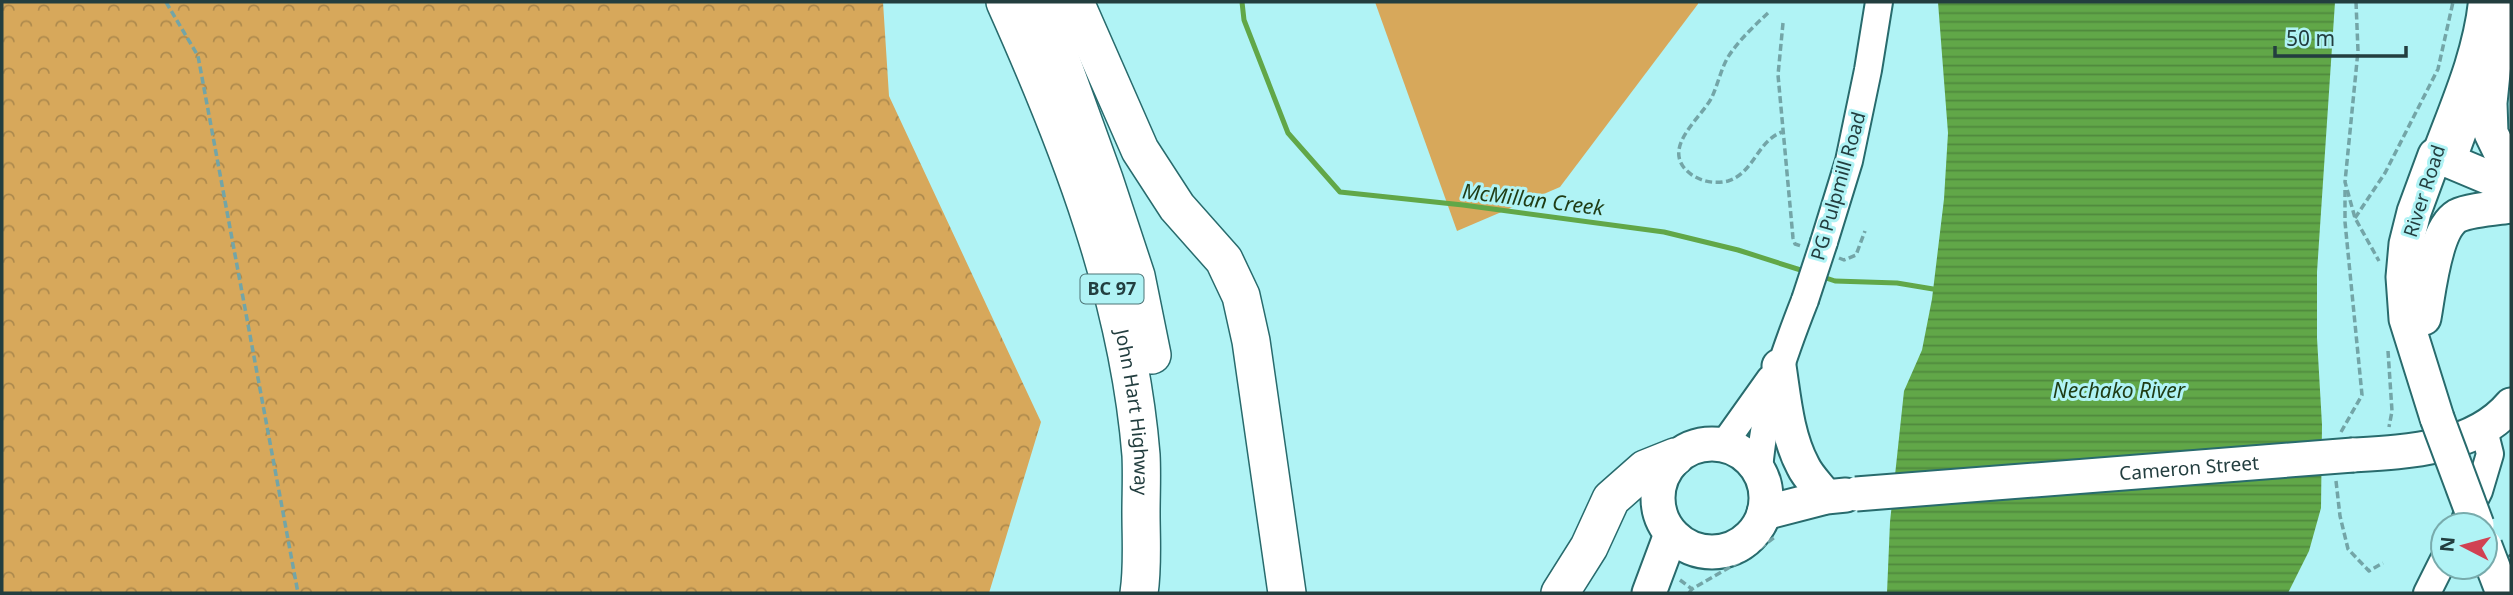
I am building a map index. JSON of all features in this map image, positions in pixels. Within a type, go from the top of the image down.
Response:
[{"type":"highway","name":"John Hart Highway","points":[[1005,2],[1032,62],[1081,190],[1113,295],[1130,371],[1141,456],[1139,593]]},
{"type":"highway","name":"John Hart Highway","points":[[1040,2],[1136,276],[1154,368],[1166,453],[1163,593]]},
{"type":"highway","points":[[1075,2],[1140,150],[1177,207],[1224,260],[1241,296],[1251,341],[1287,593]]},
{"type":"highway","points":[[1560,593],[1589,547],[1611,499],[1645,469],[1675,457]]},
{"type":"main road","points":[[2496,43],[2490,103],[2491,133],[2511,174]]},
{"type":"main road","points":[[2443,158],[2497,181],[2511,192]]},
{"type":"main road","name":"River Road","points":[[2427,382],[2422,278],[2427,241],[2441,190],[2443,158]]},
{"type":"main road","name":"River Road","points":[[2443,158],[2414,212],[2406,244],[2403,276],[2406,319],[2437,418],[2472,511]]},
{"type":"main road","points":[[2424,318],[2439,244],[2448,224],[2459,215],[2511,206]]},
{"type":"main road","points":[[1779,366],[1788,426],[1804,468],[1841,495]]},
{"type":"main road","name":"Cameron Street","points":[[1764,513],[1841,495],[2411,452],[2468,435],[2503,415],[2511,405]]},
{"type":"main road","points":[[1706,444],[1723,445],[1739,451],[1759,472],[1765,487],[1764,513],[1750,537],[1735,547],[1718,552],[1700,551],[1683,544],[1671,534],[1662,520],[1658,495],[1665,471],[1675,457],[1690,448],[1706,444]]},
{"type":"main road","name":"Cameron Street","points":[[1759,472],[1777,482],[1841,495]]},
{"type":"main road","points":[[1649,593],[1671,534]]},
{"type":"main road","points":[[1681,592],[1689,559],[1700,551]]},
{"type":"street","name":"PG Pulpmill Road","points":[[1779,366],[1805,300],[1849,161],[1880,2]]},
{"type":"street","name":"River Road","points":[[2443,158],[2479,31],[2482,2]]},
{"type":"street","name":"River Road","points":[[2443,158],[2496,43],[2500,2]]},
{"type":"street","points":[[1723,445],[1779,366]]},
{"type":"street","points":[[1759,472],[1761,445],[1779,366]]},
{"type":"street","points":[[2469,511],[2479,491],[2490,454],[2483,426]]},
{"type":"path","points":[[166,2],[198,56],[298,593]]},
{"type":"path","points":[[2356,2],[2358,51],[2345,182],[2345,222],[2362,395],[2343,457],[2340,516],[2348,549],[2370,571],[2383,563]]},
{"type":"path","points":[[2345,182],[2355,218],[2385,173],[2438,69],[2453,2]]},
{"type":"path","points":[[1768,13],[1745,34],[1727,58],[1712,97],[1680,143],[1680,158],[1686,170],[1695,177],[1712,183],[1727,181],[1742,175],[1763,144],[1783,131]]},
{"type":"path","points":[[1783,23],[1778,75],[1795,244],[1821,249],[1844,260],[1856,255],[1865,231]]},
{"type":"green space","points":[[2,2],[883,2],[889,96],[1041,422],[989,593],[2,593]]},
{"type":"green space","points":[[1375,2],[1698,4],[1560,187],[1457,231]]},
{"type":"water","name":"Nechako River","points":[[1938,2],[2335,2],[2317,272],[2317,338],[2322,425],[2321,508],[2309,551],[2288,593],[1887,593],[1890,522],[1904,391],[1922,350],[1932,299],[1944,199],[1948,133]]},
{"type":"waterway","name":"McMillan Creek","points":[[1242,2],[1244,20],[1288,133],[1340,192],[1463,205],[1664,232],[1738,250],[1807,272]]},
{"type":"waterway","name":"McMillan Creek","points":[[1820,276],[1835,281],[1897,283],[1933,289]]},
{"type":"railway","points":[[2490,593],[2511,558]]}]
